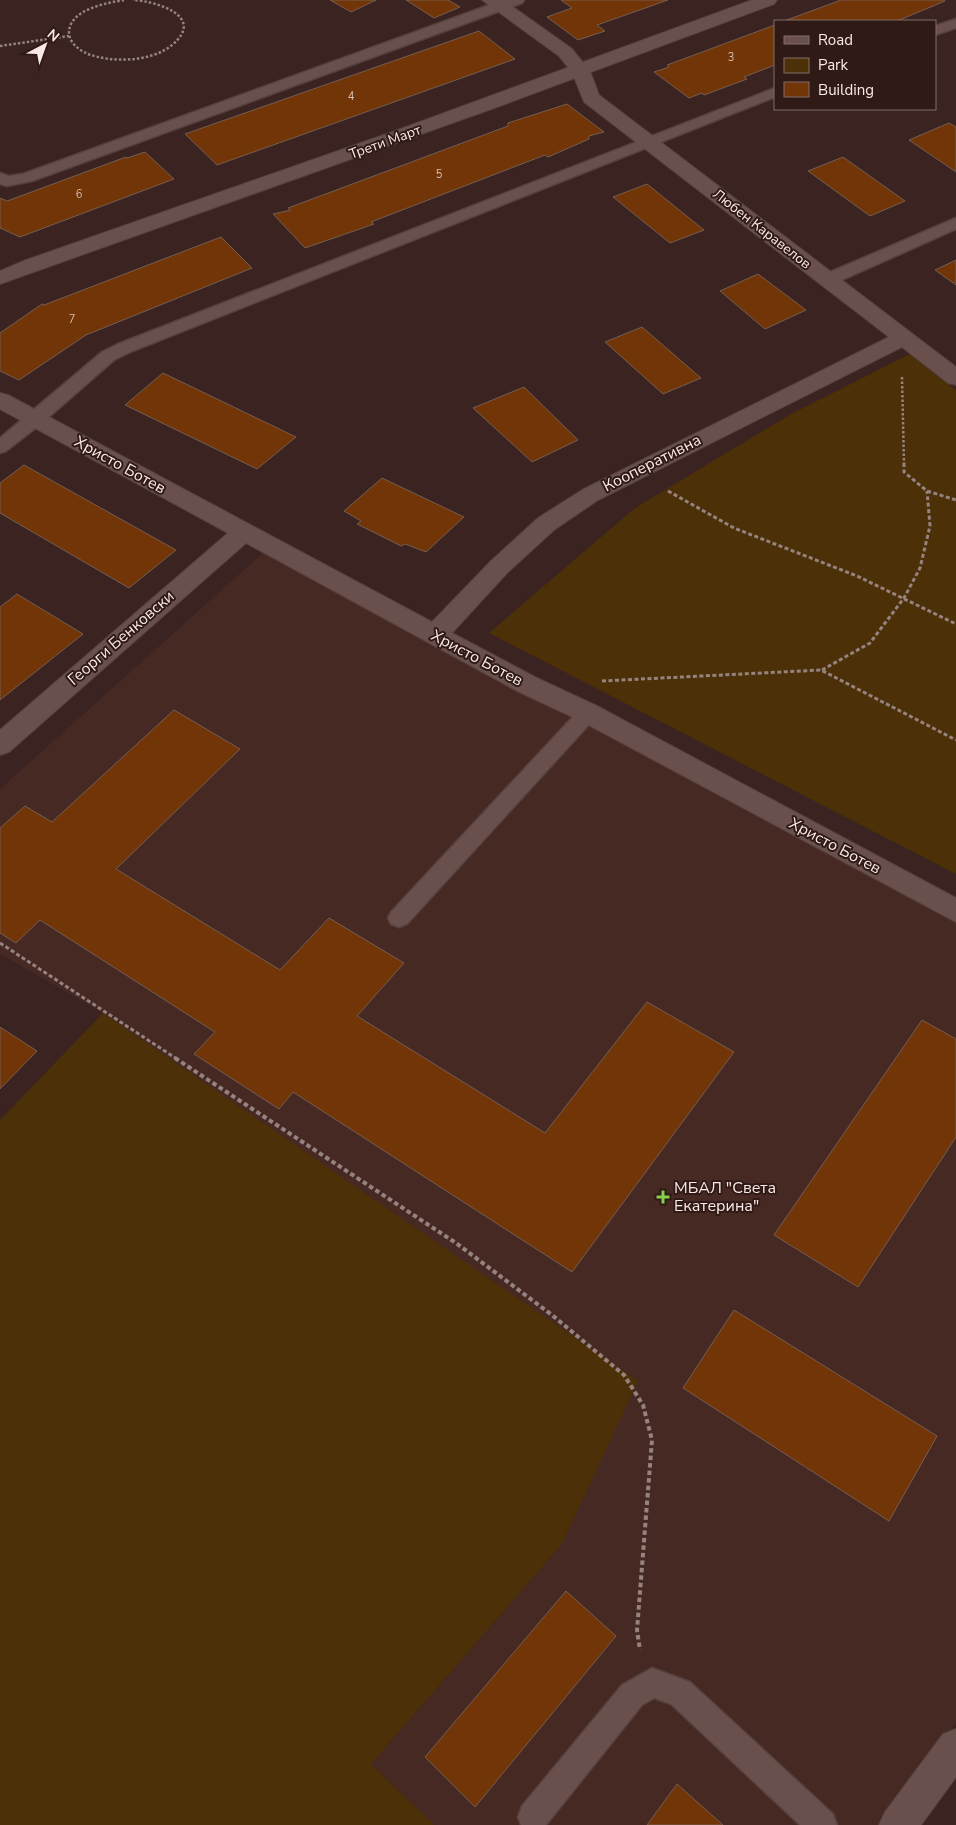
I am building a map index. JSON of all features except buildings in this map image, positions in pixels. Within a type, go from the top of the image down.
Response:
[{"type":"street","name":"Трети Март","points":[[0,278],[33,264],[364,150],[768,0]]},
{"type":"street","name":"Любен Каравелов","points":[[503,2],[565,52],[581,71],[591,98],[956,378]]},
{"type":"street","name":"Кооперативна","points":[[435,635],[499,567],[546,524],[590,495],[902,338]]},
{"type":"street","name":"Христо Ботев","points":[[0,400],[243,533],[528,685],[588,713],[956,910]]},
{"type":"street","name":"Георги Бенковски","points":[[0,745],[243,533]]},
{"type":"street","points":[[898,1825],[956,1747]]},
{"type":"lane","points":[[0,178],[7,181],[26,178],[503,2]]},
{"type":"lane","points":[[936,31],[956,23]]},
{"type":"lane","points":[[0,447],[36,419],[108,356],[647,141],[774,92]]},
{"type":"lane","points":[[827,280],[956,223]]},
{"type":"lane","points":[[399,918],[588,713]]},
{"type":"lane","points":[[533,1817],[632,1695],[652,1683],[680,1692],[822,1825]]},
{"type":"path","points":[[124,0],[90,9],[78,17],[70,26],[69,36],[75,46],[86,53],[120,60],[156,53],[170,46],[180,37],[184,27],[181,18],[173,10],[159,4],[133,0]]},
{"type":"path","points":[[0,46],[69,36]]},
{"type":"path","points":[[902,338],[904,472],[928,490],[956,500]]},
{"type":"path","points":[[634,472],[734,528],[857,576],[956,624]]},
{"type":"path","points":[[596,682],[821,670],[870,643],[904,598],[920,568],[930,526],[928,490]]},
{"type":"path","points":[[821,670],[956,740]]},
{"type":"path","points":[[0,943],[456,1243],[552,1315],[624,1375],[643,1404],[652,1440],[637,1630],[640,1657],[652,1683]]},
{"type":"shaded area","name":"МБАЛ \"Света Екатерина\"","points":[[263,553],[956,922],[956,1723],[886,1825],[434,1825],[371,1764],[562,1544],[103,1013],[0,954],[0,789]]},
{"type":"green space","points":[[910,354],[956,390],[956,874],[489,633],[635,508],[791,414]]},
{"type":"green space","points":[[103,1013],[638,1381],[562,1544],[371,1764],[434,1825],[0,1825],[0,1120]]},
{"type":"place","name":"МБАЛ \"Света Екатерина\"","points":[[663,1197]]}]
